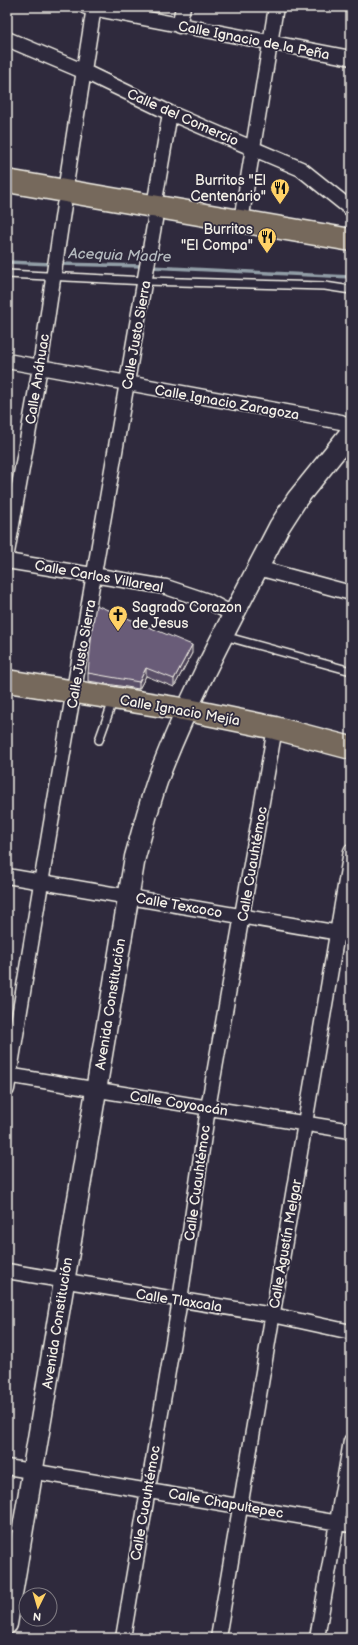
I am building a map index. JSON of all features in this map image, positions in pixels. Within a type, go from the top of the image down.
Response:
[{"type":"main road","points":[[7,181],[65,198],[155,213],[351,253]]},
{"type":"main road","points":[[7,196],[65,198]]},
{"type":"main road","points":[[155,213],[241,221],[351,240]]},
{"type":"main road","name":"Calle Ignacio Mejía","points":[[7,681],[74,693],[188,710],[275,728],[351,748]]},
{"type":"street","points":[[178,26],[183,7]]},
{"type":"street","points":[[241,221],[276,7]]},
{"type":"street","name":"Calle Ignacio de la Peña","points":[[91,8],[270,44],[351,58]]},
{"type":"street","name":"Calle Anáhuac","points":[[7,553],[40,367],[85,72],[91,8]]},
{"type":"street","name":"Calle del Comercio","points":[[7,39],[85,72],[170,113],[301,169],[351,209]]},
{"type":"street","name":"Calle Justo Sierra","points":[[8,1079],[146,278],[170,113]]},
{"type":"street","name":"Calle Ignacio Zaragoza","points":[[7,361],[341,422],[351,427]]},
{"type":"street","name":"Avenida Constitución","points":[[7,1624],[128,897],[135,857],[148,807],[161,772],[188,710],[279,527],[297,499],[351,432]]},
{"type":"street","name":"Calle Carlos Villareal","points":[[7,561],[166,587],[188,593],[208,601],[234,615]]},
{"type":"street","points":[[258,568],[351,593]]},
{"type":"street","name":"Calle Cuauhtémoc","points":[[122,1638],[180,1300],[208,1108],[223,1018],[243,916],[275,728]]},
{"type":"street","name":"Calle Agustín Melgar","points":[[218,1638],[306,1123],[345,934],[351,851]]},
{"type":"street","name":"Calle Texcoco","points":[[7,876],[345,934]]},
{"type":"street","name":"Calle Coyoacán","points":[[8,1079],[306,1123],[351,1132]]},
{"type":"street","name":"Calle Tlaxcala","points":[[7,1271],[272,1315],[351,1332]]},
{"type":"street","points":[[318,1638],[351,1441]]},
{"type":"street","name":"Calle Chapultepec","points":[[7,1467],[147,1489],[351,1525]]},
{"type":"lane","points":[[7,274],[53,274],[325,286],[351,290]]},
{"type":"lane","points":[[224,636],[351,671]]},
{"type":"lane","points":[[99,740],[114,698]]},
{"type":"building","name":"Sagrado Corazon de Jesus","points":[[96,605],[192,645],[174,679],[146,668],[139,682],[88,673]]},
{"type":"waterway","name":"Acequia Madre","points":[[7,262],[52,264]]},
{"type":"waterway","name":"Acequia Madre","points":[[58,264],[144,266]]},
{"type":"waterway","name":"Acequia Madre","points":[[150,267],[351,277]]},
{"type":"place","name":"Burritos \"El Centenario\"","points":[[280,205]]},
{"type":"place","name":"Burritos \"El Compa\"","points":[[267,254]]},
{"type":"place","name":"Sagrado Corazon de Jesus","points":[[118,632]]}]
